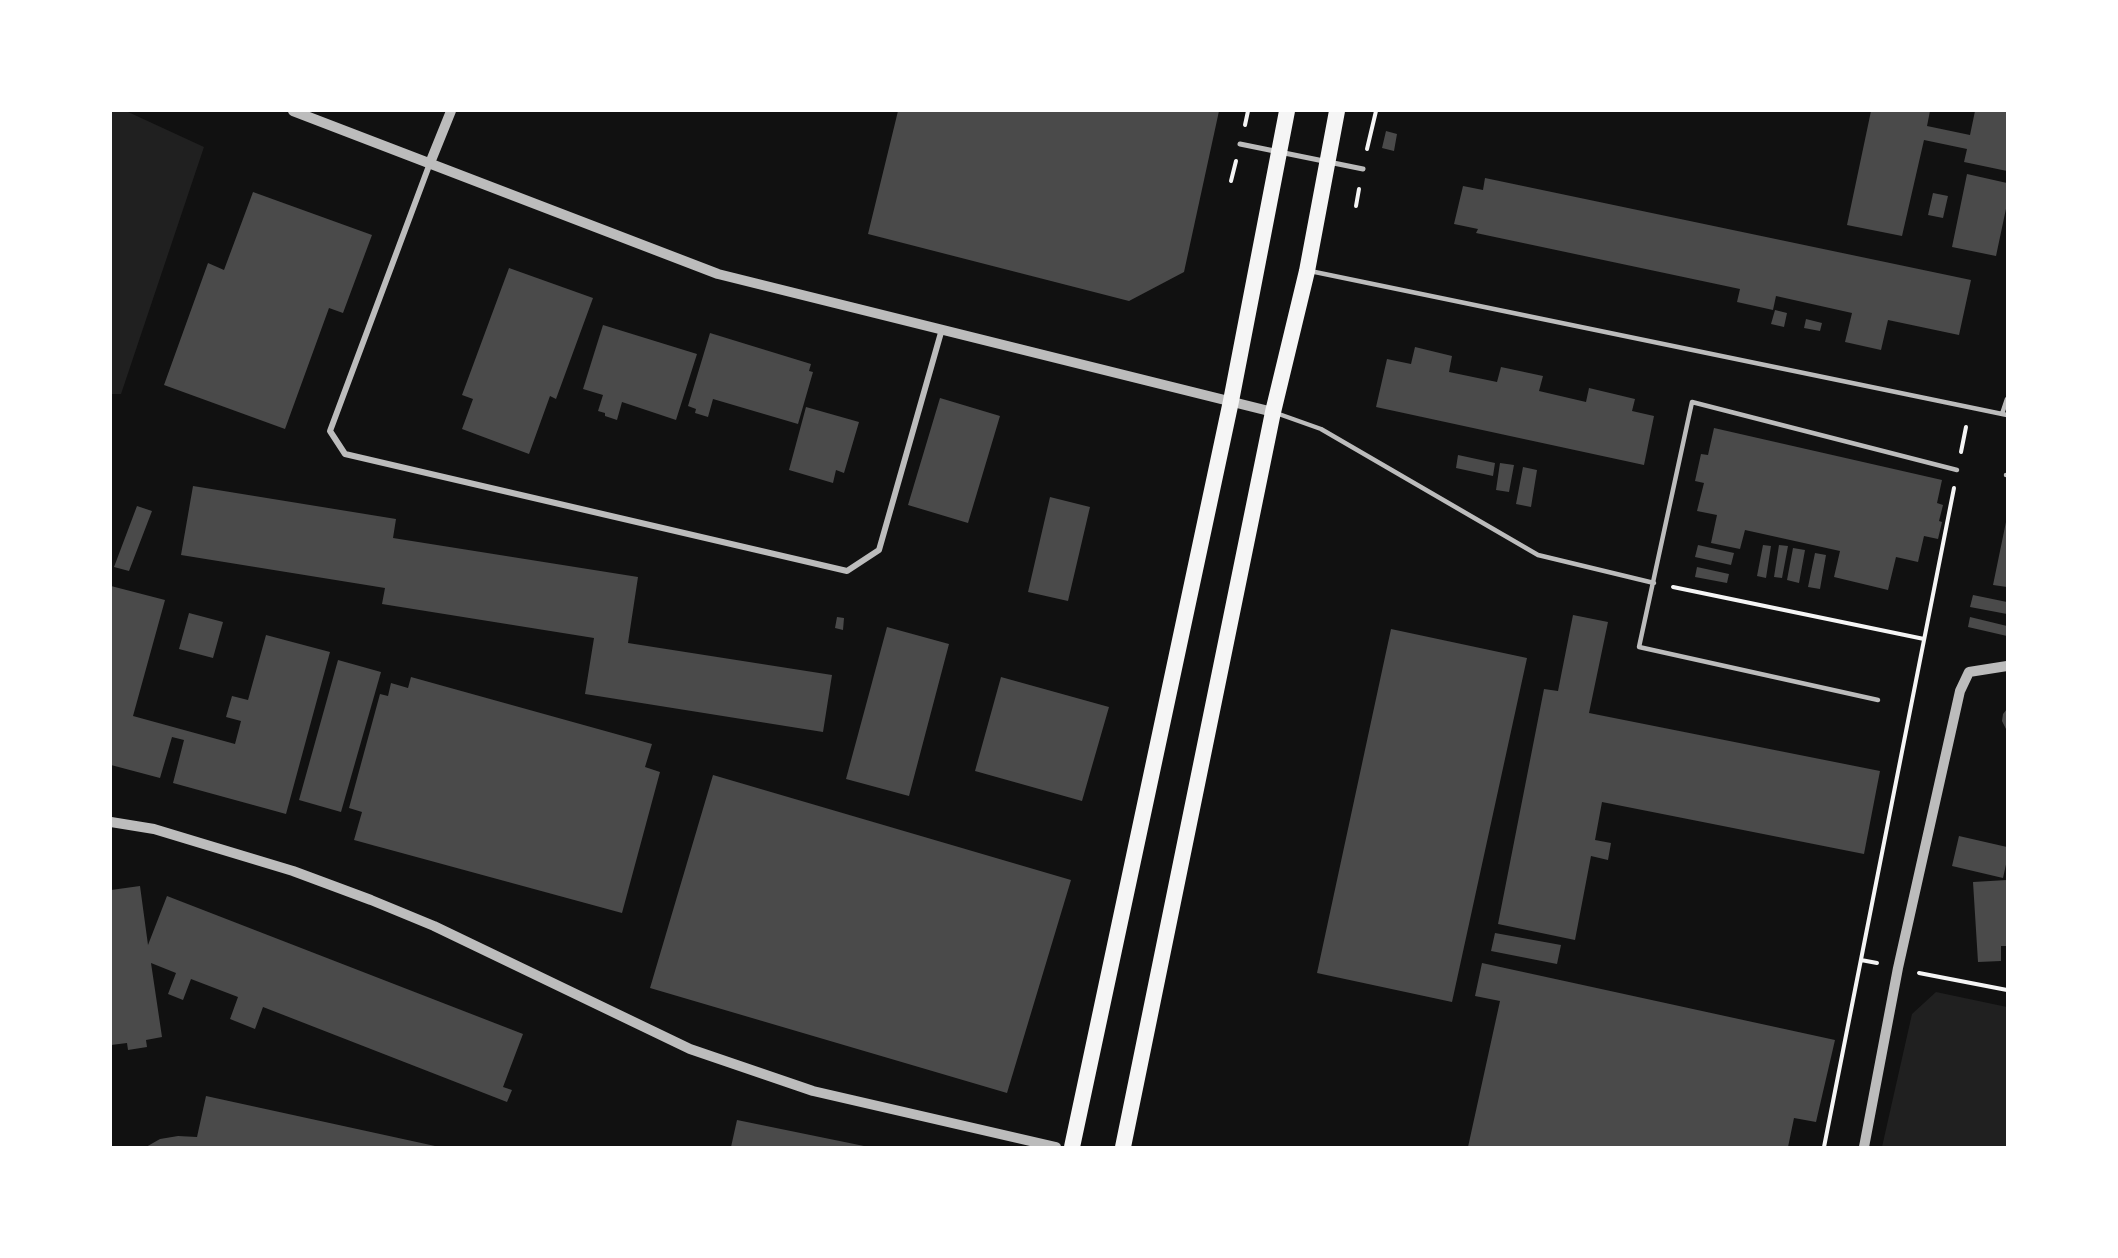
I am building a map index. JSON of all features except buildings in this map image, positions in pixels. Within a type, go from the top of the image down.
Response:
[{"type":"highway","points":[[1072,1147],[1231,401],[1287,111]]},
{"type":"highway","points":[[1123,1147],[1273,412],[1307,271],[1337,111]]},
{"type":"street","points":[[294,111],[718,274],[1273,412]]},
{"type":"street","points":[[451,111],[330,431],[345,454],[847,571],[879,550],[942,329]]},
{"type":"street","points":[[1240,144],[1363,169]]},
{"type":"street","points":[[1864,1147],[1898,968],[1960,691],[1969,672],[2007,666]]},
{"type":"street","points":[[111,822],[154,829],[293,871],[371,900],[434,926],[690,1049],[813,1091],[1056,1147]]},
{"type":"lane","points":[[1307,271],[2004,414],[2007,399]]},
{"type":"lane","points":[[1878,700],[1639,647],[1692,402],[1958,470]]},
{"type":"lane","points":[[1273,412],[1321,429],[1538,555],[1654,583]]},
{"type":"path","points":[[1824,1147],[1970,406]]},
{"type":"path","points":[[1654,583],[1924,639]]},
{"type":"path","points":[[1861,960],[2007,990]]},
{"type":"shaded area","points":[[111,111],[126,111],[204,147],[121,394],[111,394]]},
{"type":"shaded area","points":[[1936,992],[2007,1007],[2007,1147],[1882,1147],[1912,1014]]}]
